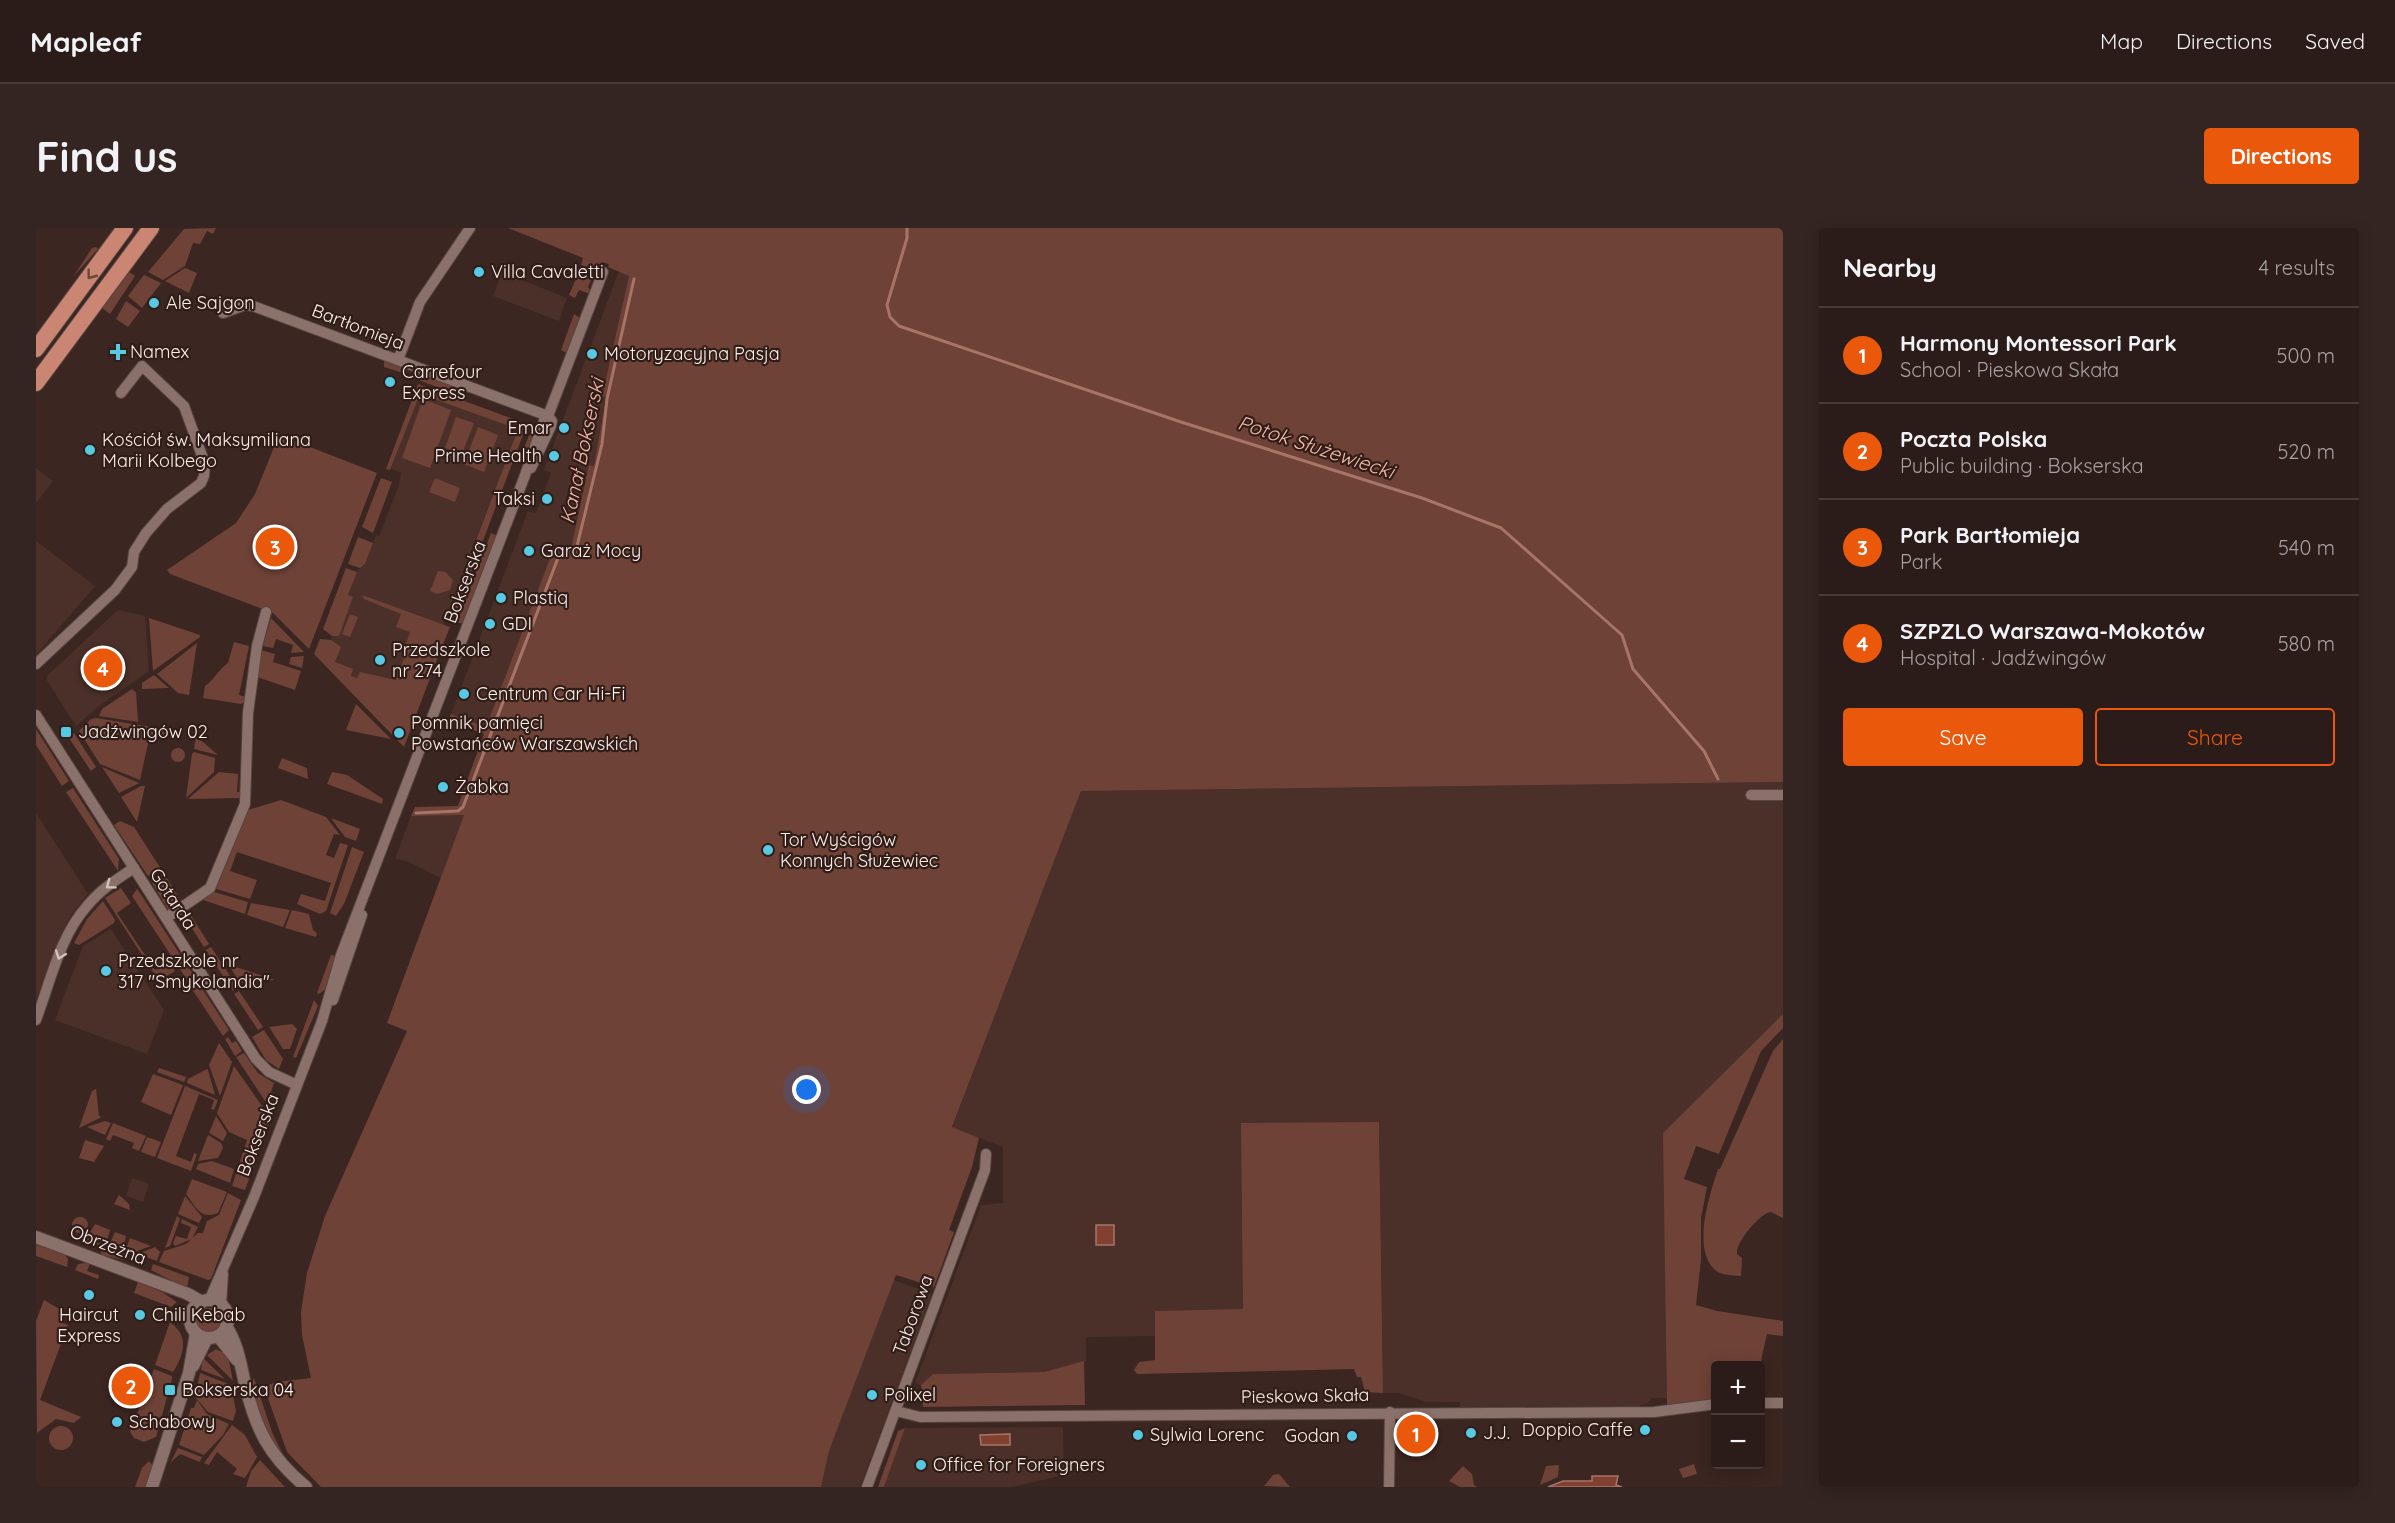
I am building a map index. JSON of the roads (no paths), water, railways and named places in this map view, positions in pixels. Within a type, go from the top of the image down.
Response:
[{"type":"main road","points":[[36,349],[125,228]]},
{"type":"main road","points":[[36,383],[151,228]]},
{"type":"street","points":[[398,360],[420,302],[470,228]]},
{"type":"street","name":"Bokserska","points":[[206,1305],[224,1271],[326,1011],[341,955],[524,478],[549,435],[552,423],[547,416],[603,272]]},
{"type":"street","name":"Bartłomieja","points":[[223,313],[242,306],[253,306],[547,416]]},
{"type":"street","points":[[36,664],[115,590],[132,567],[134,552],[146,533],[167,509],[201,483],[205,464],[184,406],[142,366],[121,393]]},
{"type":"street","points":[[166,918],[210,888],[245,804],[248,713],[256,646],[266,612]]},
{"type":"street","name":"Gotarda","points":[[36,715],[256,1059],[269,1072],[297,1085]]},
{"type":"street","points":[[1751,795],[1783,795]]},
{"type":"street","points":[[36,1019],[64,944],[77,918],[102,891],[134,868]]},
{"type":"street","name":"Taborowa","points":[[867,1487],[985,1170],[986,1154]]},
{"type":"street","name":"Obrzeżna","points":[[36,1237],[167,1287],[206,1305]]},
{"type":"street","points":[[152,1487],[189,1373],[212,1333],[227,1313],[206,1305],[190,1320],[212,1333],[237,1344],[252,1413],[270,1452],[306,1487]]},
{"type":"street","points":[[1765,1403],[1783,1403]]},
{"type":"street","name":"Pieskowa Skała","points":[[896,1411],[920,1417],[1390,1412],[1442,1414],[1654,1412],[1711,1405]]},
{"type":"street","points":[[1389,1487],[1390,1412]]},
{"type":"waterway","name":"Potok Służewiecki","points":[[907,228],[907,238],[887,305],[890,317],[899,326],[1181,422],[1422,498],[1501,528],[1622,635],[1633,669],[1704,751],[1718,779]]},
{"type":"waterway","name":"Kanał Bokserski","points":[[416,813],[458,811],[463,807],[558,558],[577,546],[602,444],[607,399],[634,279]]},
{"type":"place","name":"Villa Cavaletti","points":[[479,272]]},
{"type":"place","name":"Ale Sajgon","points":[[154,303]]},
{"type":"place","name":"Namex","points":[[118,352]]},
{"type":"place","name":"Motoryzacyjna Pasja","points":[[592,354]]},
{"type":"place","name":"Carrefour Express","points":[[390,382]]},
{"type":"place","name":"Emar","points":[[564,428]]},
{"type":"place","name":"Kościół św. Maksymiliana Marii Kolbego","points":[[90,450]]},
{"type":"place","name":"Prime Health","points":[[554,456]]},
{"type":"place","name":"Taksi","points":[[547,499]]},
{"type":"place","name":"Park Bartłomieja","points":[[275,547]]},
{"type":"place","name":"Garaż Mocy","points":[[529,551]]},
{"type":"place","name":"Plastiq","points":[[501,598]]},
{"type":"place","name":"GDI","points":[[490,624]]},
{"type":"place","name":"Przedszkole nr 274","points":[[380,660]]},
{"type":"place","name":"SZPZLO Warszawa-Mokotów","points":[[103,668]]},
{"type":"place","name":"Centrum Car Hi-Fi","points":[[464,694]]},
{"type":"place","name":"Jadźwingów 02","points":[[66,732]]},
{"type":"place","name":"Pomnik pamięci Powstańców Warszawskich","points":[[399,733]]},
{"type":"place","name":"Żabka","points":[[443,787]]},
{"type":"place","name":"Tor Wyścigów Konnych Służewiec","points":[[768,850]]},
{"type":"place","name":"Przedszkole nr 317 \"Smykolandia\"","points":[[106,971]]},
{"type":"place","name":"Haircut Express","points":[[89,1295]]},
{"type":"place","name":"Chili Kebab","points":[[140,1315]]},
{"type":"place","name":"Poczta Polska","points":[[131,1386]]},
{"type":"place","name":"Bokserska 04","points":[[170,1390]]},
{"type":"place","name":"Polixel","points":[[872,1395]]},
{"type":"place","name":"Schabowy","points":[[117,1422]]},
{"type":"place","name":"Doppio Caffe","points":[[1645,1430]]},
{"type":"place","name":"J.J.","points":[[1471,1433]]},
{"type":"place","name":"Harmony Montessori Park","points":[[1416,1434]]},
{"type":"place","name":"Sylwia Lorenc","points":[[1138,1435]]},
{"type":"place","name":"Godan","points":[[1352,1436]]},
{"type":"place","name":"Office for Foreigners","points":[[921,1465]]}]
